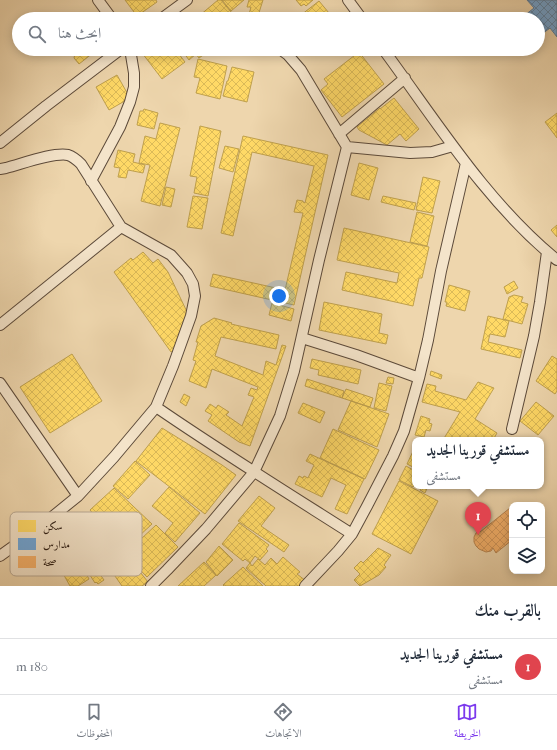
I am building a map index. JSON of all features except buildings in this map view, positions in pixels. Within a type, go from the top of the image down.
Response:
[{"type":"street","points":[[98,0],[107,12]]},
{"type":"street","points":[[170,12],[186,0]]},
{"type":"street","points":[[348,0],[357,12]]},
{"type":"street","points":[[0,143],[112,56]]},
{"type":"street","points":[[91,181],[120,127],[130,102],[134,87],[134,73],[131,56]]},
{"type":"street","points":[[150,586],[206,529],[254,472],[280,416],[294,371],[319,260],[347,147],[301,70],[289,56]]},
{"type":"street","points":[[388,56],[453,146],[508,214],[557,260]]},
{"type":"street","points":[[339,134],[405,78]]},
{"type":"street","points":[[347,147],[410,153],[432,152],[453,146]]},
{"type":"street","points":[[0,169],[47,157],[69,155],[75,158],[81,164],[121,227],[171,255],[187,273],[193,284],[195,296],[191,316],[156,407],[114,457],[78,496],[58,512]]},
{"type":"street","points":[[305,586],[352,534],[393,456],[404,431],[428,340],[441,271],[466,163]]},
{"type":"street","points":[[0,325],[121,227]]},
{"type":"street","points":[[512,429],[534,336],[547,252]]},
{"type":"street","points":[[302,338],[356,355],[419,378]]},
{"type":"street","points":[[0,383],[78,496]]},
{"type":"street","points":[[156,407],[202,439],[352,534]]},
{"type":"street","points":[[0,556],[10,549]]},
{"type":"place","name":"مستشفي قورينا الجديد","points":[[478,535]]}]
